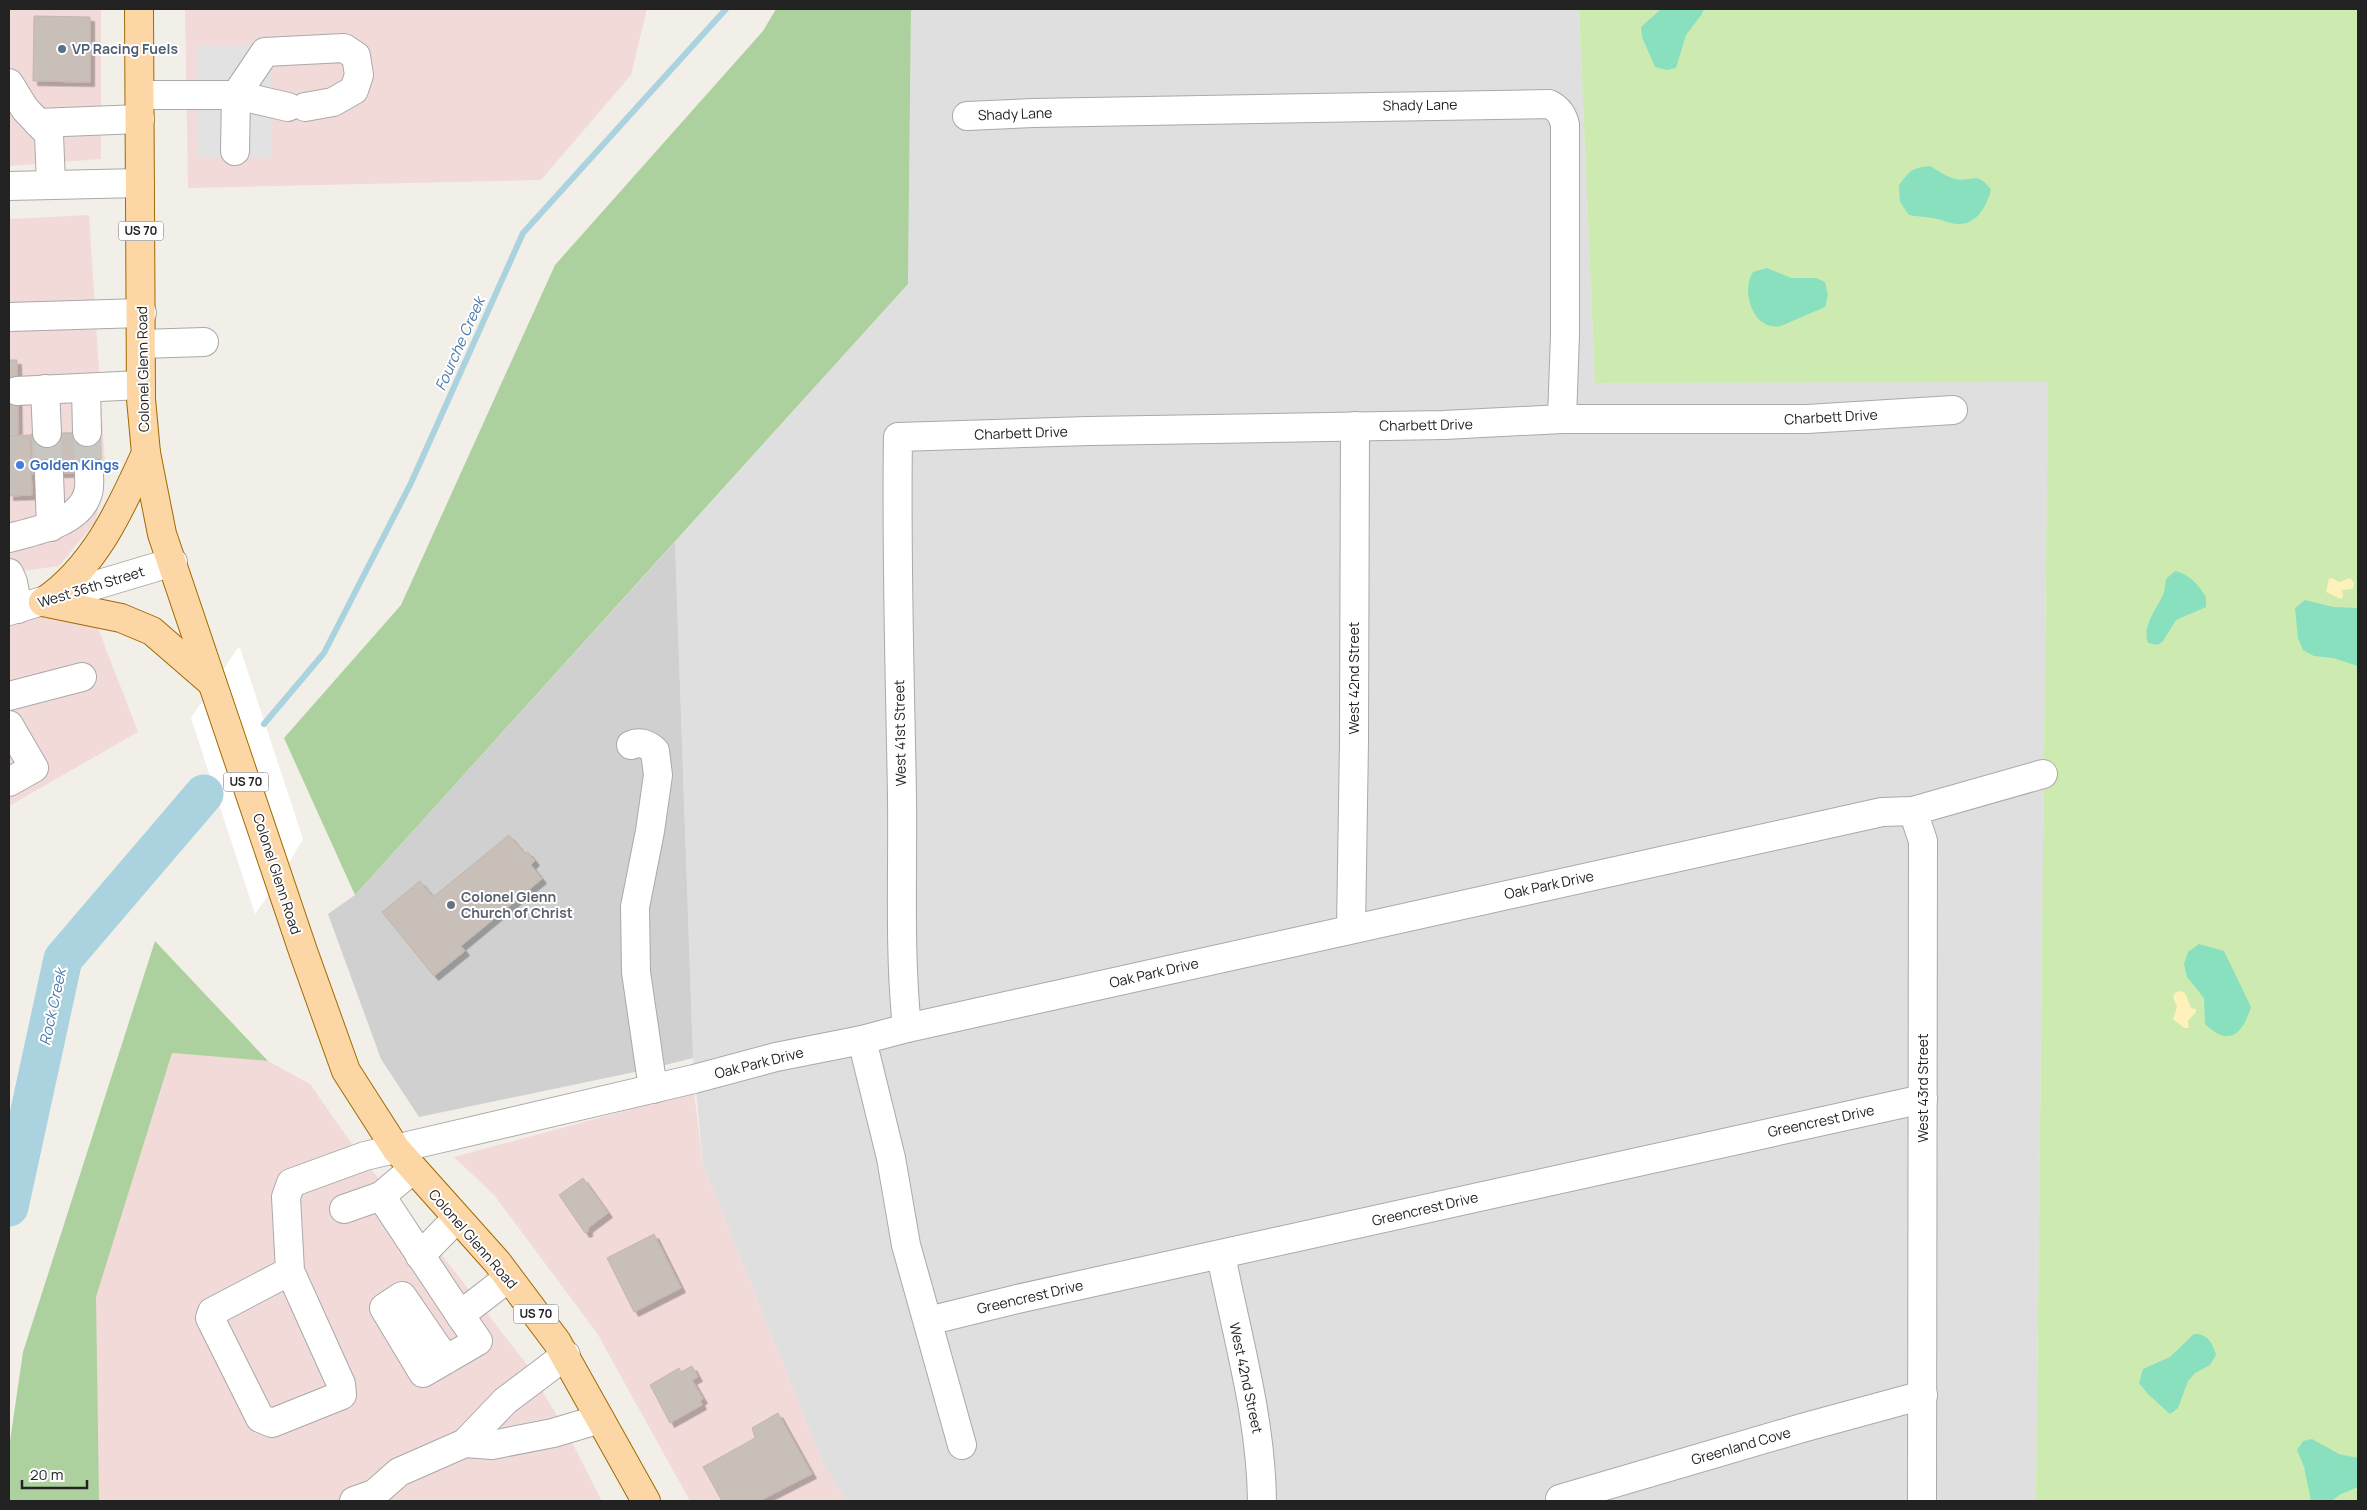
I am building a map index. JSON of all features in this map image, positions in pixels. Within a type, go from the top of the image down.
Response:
[{"type":"main road","name":"Colonel Glenn Road","points":[[139,9],[141,385],[146,453],[162,534],[279,880],[346,1071],[405,1159],[508,1278],[566,1355],[646,1501]]},
{"type":"main road","points":[[23,607],[63,589],[90,558],[111,523],[146,453]]},
{"type":"main road","points":[[23,607],[114,616],[152,631],[214,684]]},
{"type":"street","points":[[38,123],[140,107],[236,95],[286,105],[333,102],[354,90],[359,74],[356,56],[344,48],[264,52],[236,95],[235,151]]},
{"type":"street","points":[[9,84],[25,110],[49,134],[51,185]]},
{"type":"street","points":[[286,105],[278,92],[319,95],[333,102]]},
{"type":"street","name":"Shady Lane","points":[[967,116],[1033,113],[1549,104],[1557,108],[1563,116],[1565,125],[1565,335],[1562,419]]},
{"type":"street","points":[[9,186],[140,183]]},
{"type":"street","points":[[9,317],[142,313]]},
{"type":"street","points":[[141,344],[204,342]]},
{"type":"street","points":[[17,391],[141,385]]},
{"type":"street","points":[[66,388],[68,433],[66,388]]},
{"type":"street","name":"Charbett Drive","points":[[898,437],[1562,419],[1807,419],[1953,410]]},
{"type":"street","name":"West 42nd Street","points":[[1351,929],[1354,742],[1355,426]]},
{"type":"street","name":"West 41st Street","points":[[898,437],[897,532],[902,909],[904,996],[907,1028]]},
{"type":"street","points":[[9,538],[61,521],[78,510],[88,493],[69,473],[61,521]]},
{"type":"street","name":"West 36th Street","points":[[23,607],[172,562]]},
{"type":"street","points":[[9,573],[23,607]]},
{"type":"street","points":[[9,696],[82,677]]},
{"type":"street","points":[[9,726],[34,768],[9,782]]},
{"type":"street","points":[[631,745],[637,742],[650,746],[654,751],[658,774],[650,832],[635,908],[636,972],[653,1088]]},
{"type":"street","points":[[1914,811],[2043,774]]},
{"type":"street","name":"Oak Park Drive","points":[[290,1271],[286,1197],[291,1183],[365,1156],[405,1159],[653,1088],[776,1057],[862,1040],[907,1028],[1882,812],[1914,811]]},
{"type":"street","name":"West 43rd Street","points":[[1914,811],[1923,841],[1922,1501]]},
{"type":"street","points":[[862,1040],[891,1158],[906,1245],[962,1445]]},
{"type":"street","name":"Greencrest Drive","points":[[928,1321],[1017,1299],[1924,1099]]},
{"type":"street","points":[[344,1209],[381,1196],[405,1159]]},
{"type":"street","points":[[381,1196],[478,1341],[423,1373],[384,1308],[402,1296]]},
{"type":"street","points":[[420,1256],[457,1218]]},
{"type":"street","name":"West 42nd Street","points":[[1221,1255],[1248,1375],[1258,1436],[1262,1501]]},
{"type":"street","points":[[290,1271],[341,1384],[342,1395],[272,1423],[260,1418],[210,1318],[212,1312],[290,1271]]},
{"type":"street","points":[[460,1315],[508,1278]]},
{"type":"street","points":[[354,1501],[374,1494],[399,1472],[465,1442],[505,1401],[566,1355]]},
{"type":"street","name":"Greenland Cove","points":[[1560,1499],[1802,1428],[1923,1395]]},
{"type":"street","points":[[465,1442],[492,1445],[553,1433],[600,1419]]},
{"type":"shaded area","points":[[9,9],[101,9],[101,159],[9,166]]},
{"type":"shaded area","points":[[185,9],[647,9],[631,75],[541,180],[188,188]]},
{"type":"shaded area","points":[[911,9],[1579,9],[1595,383],[2048,381],[2036,1501],[847,1501],[824,1466],[703,1165],[693,1058],[675,542],[908,284]]},
{"type":"shaded area","points":[[197,45],[271,45],[271,157],[197,157]]},
{"type":"shaded area","points":[[89,215],[105,463],[96,521],[59,566],[9,573],[9,219]]},
{"type":"shaded area","name":"Colonel Glenn Church of Christ","points":[[675,542],[693,1058],[419,1117],[381,1059],[328,914],[355,895]]},
{"type":"shaded area","points":[[9,609],[91,610],[138,732],[9,806]]},
{"type":"shaded area","points":[[172,1053],[268,1061],[310,1084],[361,1157],[435,1246],[525,1362],[565,1429],[602,1501],[97,1501],[93,1305]]},
{"type":"shaded area","points":[[694,1092],[703,1165],[824,1466],[847,1501],[690,1501],[597,1333],[494,1195],[454,1157]]},
{"type":"green space","points":[[776,9],[911,9],[908,284],[355,895],[284,738],[401,605],[555,265],[763,31]]},
{"type":"green space","points":[[1579,9],[2358,9],[2358,1501],[2036,1501],[2048,382],[1595,383]]},
{"type":"green space","points":[[1661,9],[1704,9],[1686,35],[1676,68],[1667,70],[1655,67],[1642,37],[1641,27]]},
{"type":"green space","points":[[1930,166],[1958,180],[1977,178],[1986,183],[1991,190],[1984,208],[1976,218],[1958,224],[1929,217],[1909,215],[1900,202],[1899,185],[1911,171]]},
{"type":"green space","points":[[1767,268],[1791,278],[1816,278],[1825,282],[1828,295],[1825,307],[1781,326],[1763,323],[1752,309],[1748,290],[1749,280],[1753,272]]},
{"type":"green space","points":[[2175,571],[2189,577],[2197,584],[2206,597],[2206,607],[2176,620],[2163,641],[2158,645],[2148,643],[2148,624],[2163,595],[2166,579]]},
{"type":"green space","points":[[2305,600],[2333,607],[2358,608],[2358,666],[2333,658],[2314,656],[2303,650],[2298,638],[2295,608]]},
{"type":"green space","points":[[155,941],[268,1061],[172,1053],[96,1297],[99,1501],[9,1501],[9,1448],[23,1352]]},
{"type":"green space","points":[[2199,944],[2224,951],[2251,1007],[2243,1025],[2234,1035],[2221,1035],[2205,1024],[2204,998],[2187,977],[2184,964],[2188,952]]},
{"type":"green space","points":[[2194,1334],[2206,1337],[2213,1346],[2216,1355],[2210,1365],[2195,1373],[2188,1381],[2178,1408],[2170,1414],[2139,1383],[2143,1369],[2170,1357]]},
{"type":"green space","points":[[2312,1439],[2339,1454],[2358,1458],[2358,1487],[2339,1495],[2332,1501],[2311,1501],[2304,1467],[2297,1450],[2303,1441]]},
{"type":"sand","points":[[2332,578],[2339,582],[2350,578],[2354,583],[2353,589],[2342,590],[2343,597],[2341,599],[2326,592],[2329,579]]},
{"type":"sand","points":[[2179,991],[2185,993],[2191,1008],[2196,1009],[2196,1012],[2188,1021],[2189,1028],[2184,1028],[2173,1019],[2177,1007],[2173,997]]},
{"type":"pier","points":[[240,648],[303,839],[279,880],[255,914],[191,718],[237,649]]},
{"type":"building","name":"VP Racing Fuels","points":[[34,16],[90,17],[90,82],[33,81]]},
{"type":"building","points":[[9,360],[17,360],[18,436],[9,436]]},
{"type":"building","points":[[95,432],[96,472],[32,474],[31,434]]},
{"type":"building","name":"Golden Kings","points":[[30,435],[32,495],[9,496],[9,436]]},
{"type":"building","name":"Colonel Glenn Church of Christ","points":[[509,835],[525,854],[528,852],[535,861],[531,865],[542,879],[461,946],[465,951],[434,976],[382,912],[420,881],[433,897]]},
{"type":"building","points":[[583,1178],[608,1213],[588,1228],[588,1232],[585,1233],[559,1195]]},
{"type":"building","points":[[654,1234],[681,1288],[634,1312],[607,1258]]},
{"type":"building","points":[[692,1366],[698,1377],[692,1380],[703,1399],[700,1401],[702,1405],[670,1423],[650,1385],[679,1368],[681,1372]]},
{"type":"building","points":[[778,1413],[812,1474],[759,1501],[750,1501],[749,1499],[745,1501],[722,1501],[703,1467],[755,1438],[752,1428]]},
{"type":"waterway","name":"Fourche Creek","points":[[264,724],[324,653],[411,483],[523,233],[726,9]]},
{"type":"waterway","name":"Rock Creek","points":[[9,1207],[63,959],[204,794]]},
{"type":"tunnel","points":[[87,432],[89,473]]},
{"type":"tunnel","points":[[47,433],[49,474]]},
{"type":"place","name":"VP Racing Fuels","points":[[62,49]]},
{"type":"place","name":"Golden Kings","points":[[20,465]]},
{"type":"place","name":"Colonel Glenn Church of Christ","points":[[451,905]]}]
